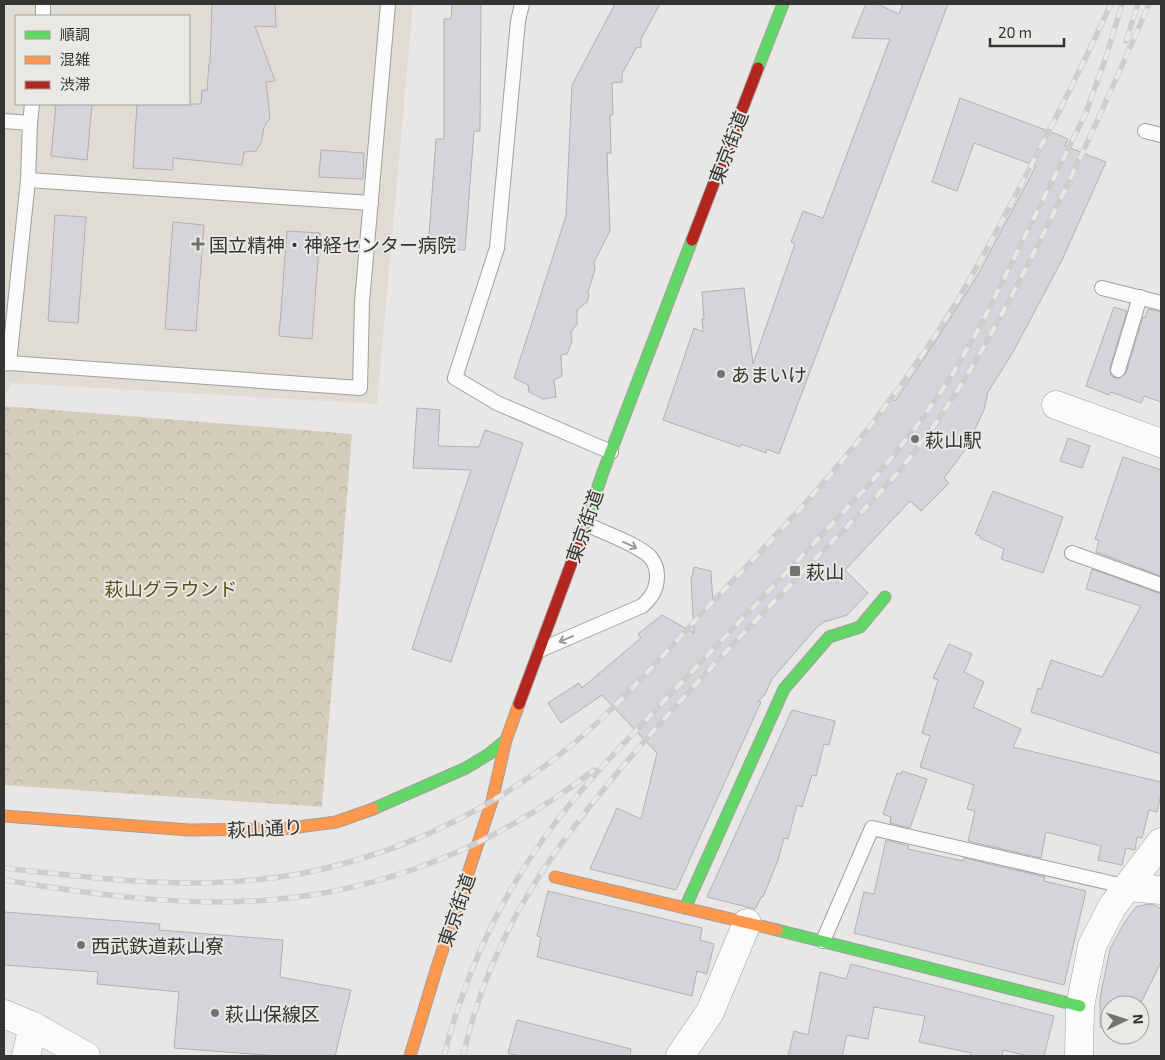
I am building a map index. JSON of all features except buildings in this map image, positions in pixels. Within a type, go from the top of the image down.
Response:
[{"type":"street","name":"東京街道","points":[[410,1056],[437,967],[492,801],[506,740],[611,452],[783,4]]},
{"type":"street","points":[[1056,405],[1161,443]]},
{"type":"street","points":[[685,908],[784,689],[829,637],[860,627],[885,597]]},
{"type":"street","name":"萩山通り","points":[[4,816],[189,830],[283,829],[336,822],[386,805],[466,768],[489,754],[506,740]]},
{"type":"street","points":[[1079,1056],[1080,1006],[1092,946],[1112,907],[1161,842]]},
{"type":"street","points":[[555,877],[824,941],[1080,1006]]},
{"type":"street","points":[[1128,887],[1161,890]]},
{"type":"street","points":[[680,1056],[710,1012],[747,923]]},
{"type":"street","points":[[4,1014],[32,1026],[86,1056]]},
{"type":"street","points":[[26,1056],[32,1026]]},
{"type":"lane","points":[[32,105],[28,180],[6,363],[360,388],[362,302],[388,4]]},
{"type":"lane","points":[[522,4],[518,21],[496,248],[455,378],[497,403],[611,452]]},
{"type":"lane","points":[[4,121],[30,123]]},
{"type":"lane","points":[[1145,131],[1161,135]]},
{"type":"lane","points":[[28,180],[371,203]]},
{"type":"lane","points":[[1102,288],[1161,303]]},
{"type":"lane","points":[[1118,370],[1140,297]]},
{"type":"lane","points":[[540,650],[642,606],[651,598],[657,585],[657,570],[653,559],[644,551],[586,524]]},
{"type":"lane","points":[[1072,553],[1161,585]]},
{"type":"lane","points":[[824,941],[872,828],[1128,887]]},
{"type":"shaded area","name":"国立精神・神経センター病院","points":[[4,4],[413,4],[377,404],[11,383],[4,399]]},
{"type":"green space","name":"萩山グラウンド","points":[[4,406],[352,434],[322,807],[4,785]]},
{"type":"railway","points":[[4,868],[133,881],[175,883],[260,880],[303,873],[346,863],[381,852],[448,824],[481,808],[512,789],[571,746],[639,682],[796,513],[825,481],[885,407],[939,330],[984,254],[1052,124],[1111,4]]},
{"type":"railway","points":[[444,1056],[461,998],[484,942],[511,889],[544,838],[576,796],[611,757],[866,488],[922,419],[951,377],[982,323],[1085,115],[1105,60],[1122,4]]},
{"type":"railway","points":[[1126,41],[1138,4]]},
{"type":"railway","points":[[463,1056],[491,967],[510,927],[532,888],[582,816],[642,744],[685,697],[894,477],[922,442],[955,395],[998,321],[1042,237],[1120,71],[1149,4]]},
{"type":"railway","points":[[4,880],[135,898],[202,902],[268,900],[313,895],[399,874],[441,859],[481,841],[520,820],[594,770]]},
{"type":"traffic: fast","points":[[758,68],[783,4]]},
{"type":"traffic: fast","points":[[580,540],[603,472],[692,240]]},
{"type":"traffic: fast","points":[[685,908],[784,689],[829,637],[860,627],[885,597]]},
{"type":"traffic: fast","points":[[373,809],[466,768],[489,754],[506,740]]},
{"type":"traffic: fast","points":[[777,930],[1080,1006]]},
{"type":"traffic: slow","points":[[410,1056],[437,967],[492,801],[506,740],[519,704]]},
{"type":"traffic: slow","points":[[4,816],[189,830],[283,829],[336,822],[373,809]]},
{"type":"traffic: slow","points":[[555,877],[777,930]]},
{"type":"traffic: jam","points":[[692,240],[758,68]]},
{"type":"traffic: jam","points":[[519,704],[580,540]]},
{"type":"place","name":"国立精神・神経センター病院","points":[[198,244]]},
{"type":"place","name":"あまいけ","points":[[721,374]]},
{"type":"place","name":"萩山駅","points":[[915,439]]},
{"type":"place","name":"萩山","points":[[795,571]]},
{"type":"place","name":"西武鉄道萩山寮","points":[[81,945]]},
{"type":"place","name":"萩山保線区","points":[[215,1013]]}]
